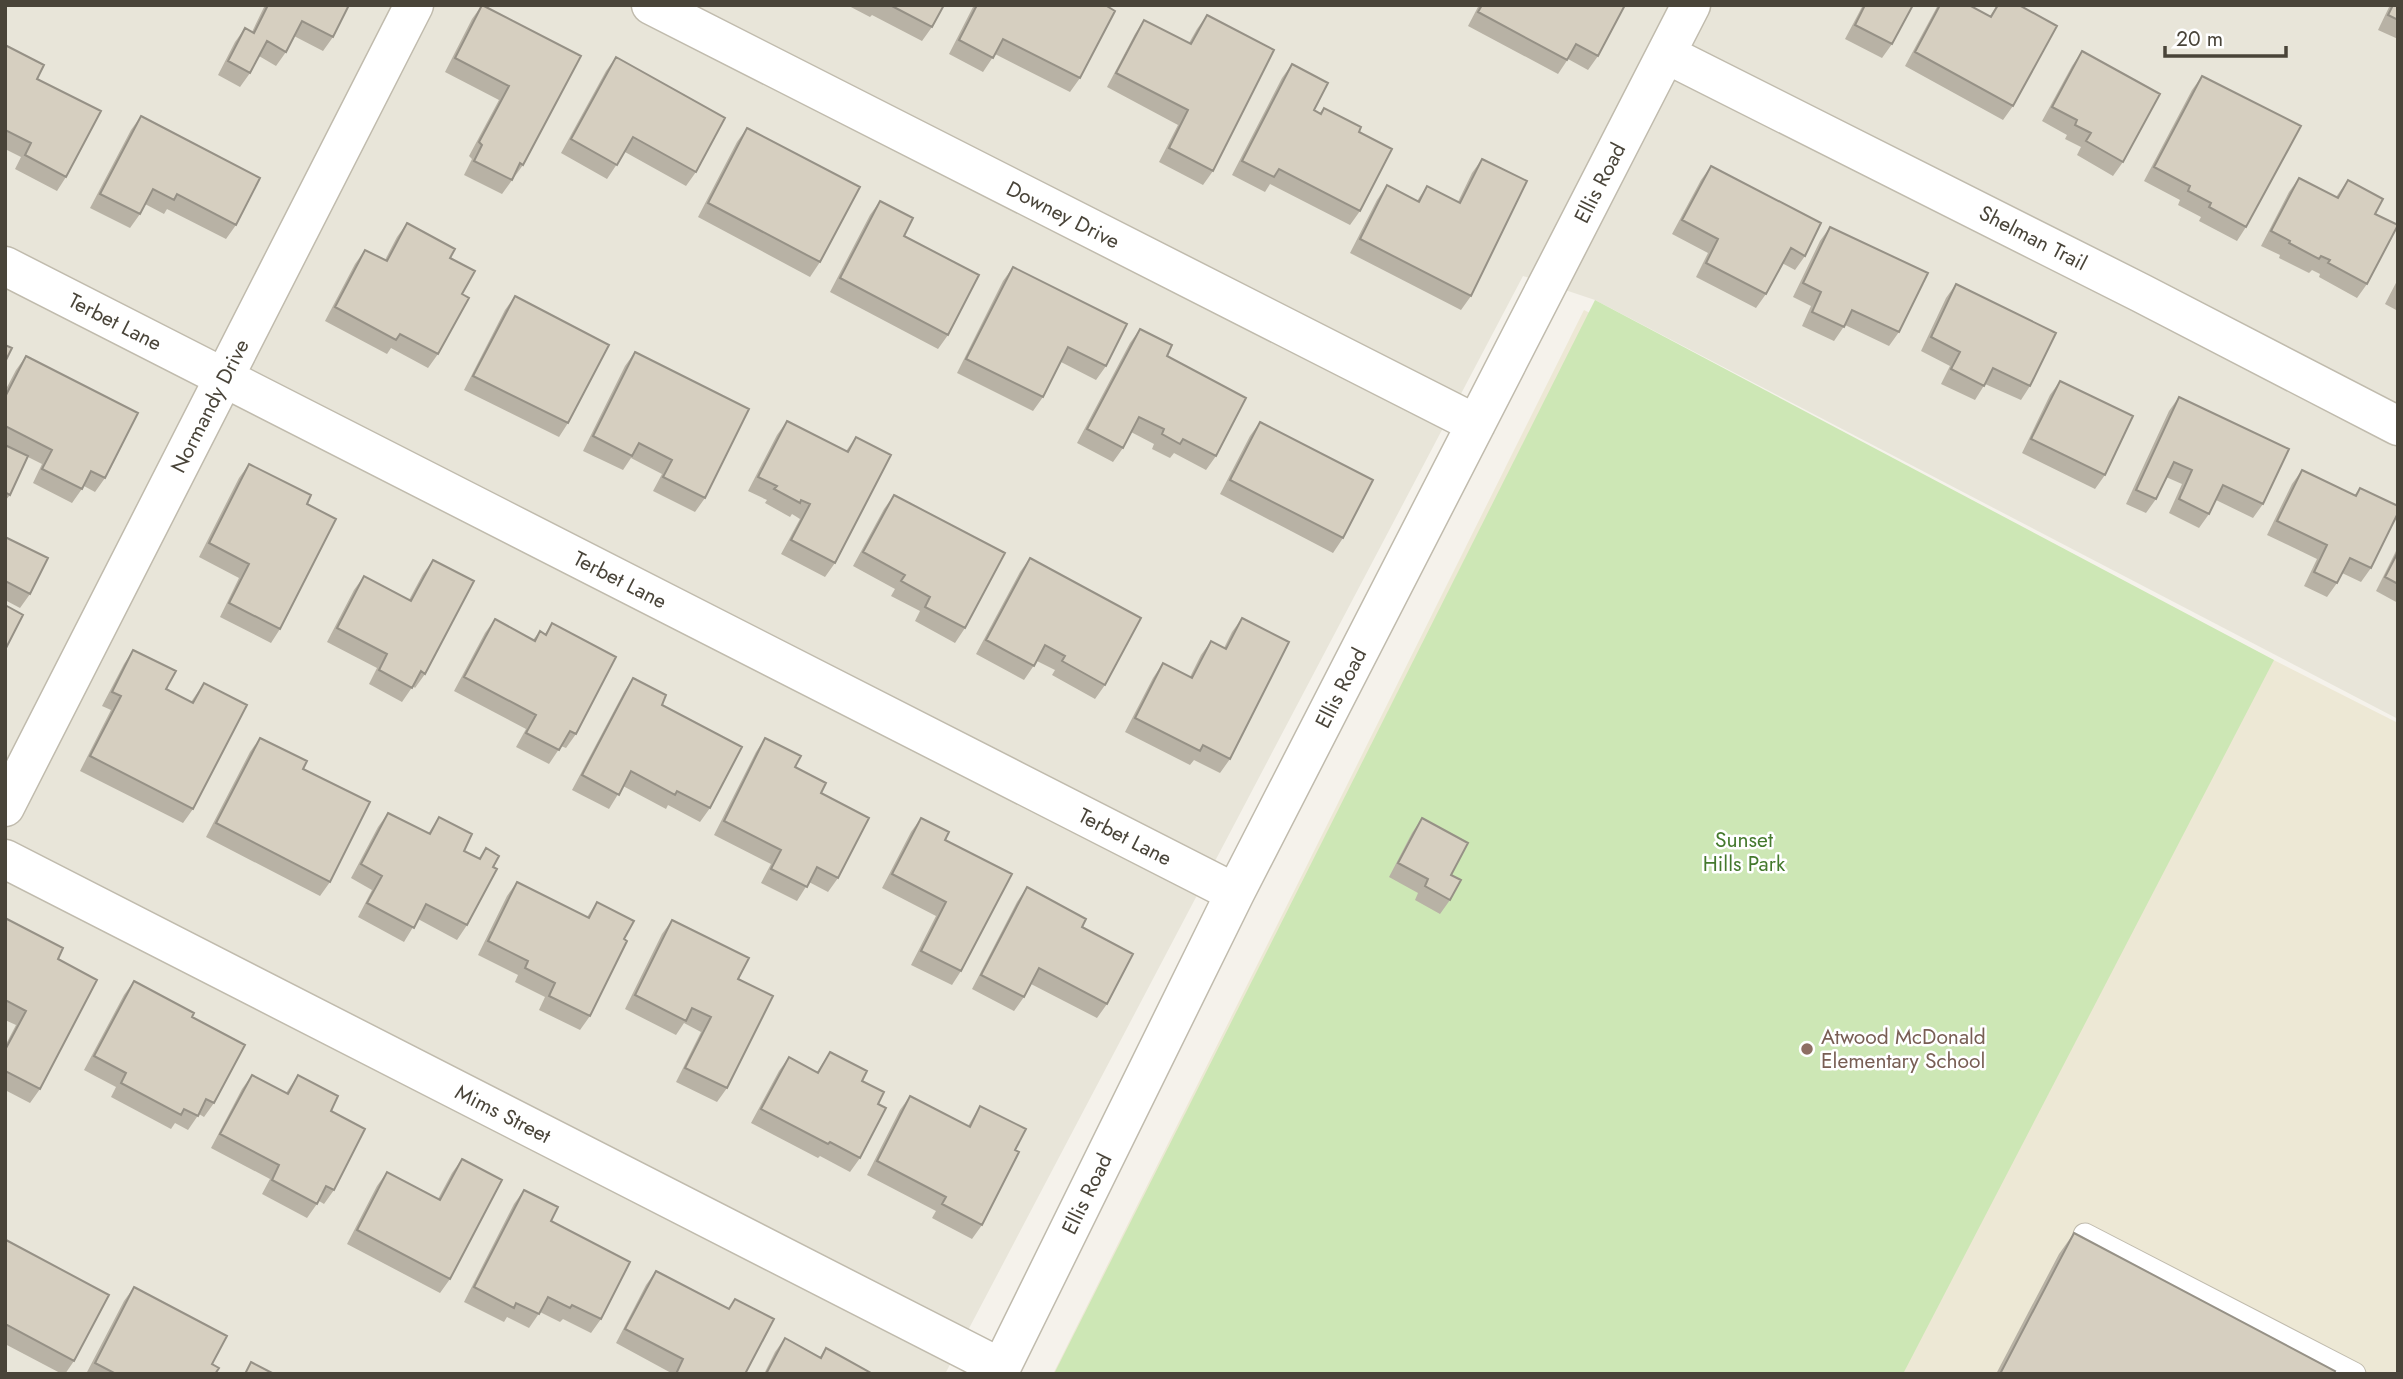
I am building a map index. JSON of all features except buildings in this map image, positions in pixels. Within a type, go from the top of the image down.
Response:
[{"type":"street","name":"Normandy Drive","points":[[5,807],[414,5]]},
{"type":"street","name":"Downey Drive","points":[[651,5],[1476,424]]},
{"type":"street","name":"Ellis Road","points":[[999,1371],[1235,893],[1691,5]]},
{"type":"street","name":"Shelman Trail","points":[[1666,54],[2141,293],[2398,426]]},
{"type":"street","name":"Terbet Lane","points":[[5,266],[1235,893]]},
{"type":"street","name":"Mims Street","points":[[5,859],[999,1371]]},
{"type":"lane","points":[[2085,1235],[2354,1374]]},
{"type":"shaded area","points":[[5,5],[2398,5],[2398,719],[1595,300],[1523,276],[945,1374],[5,1374]]},
{"type":"shaded area","name":"Sunset Hills Park","points":[[1584,310],[2398,723],[2398,1374],[1053,1374]]},
{"type":"green space","name":"Sunset Hills Park","points":[[1595,300],[2274,660],[1903,1374],[1054,1374]]},
{"type":"place","name":"Atwood McDonald Elementary School","points":[[1807,1049]]}]
